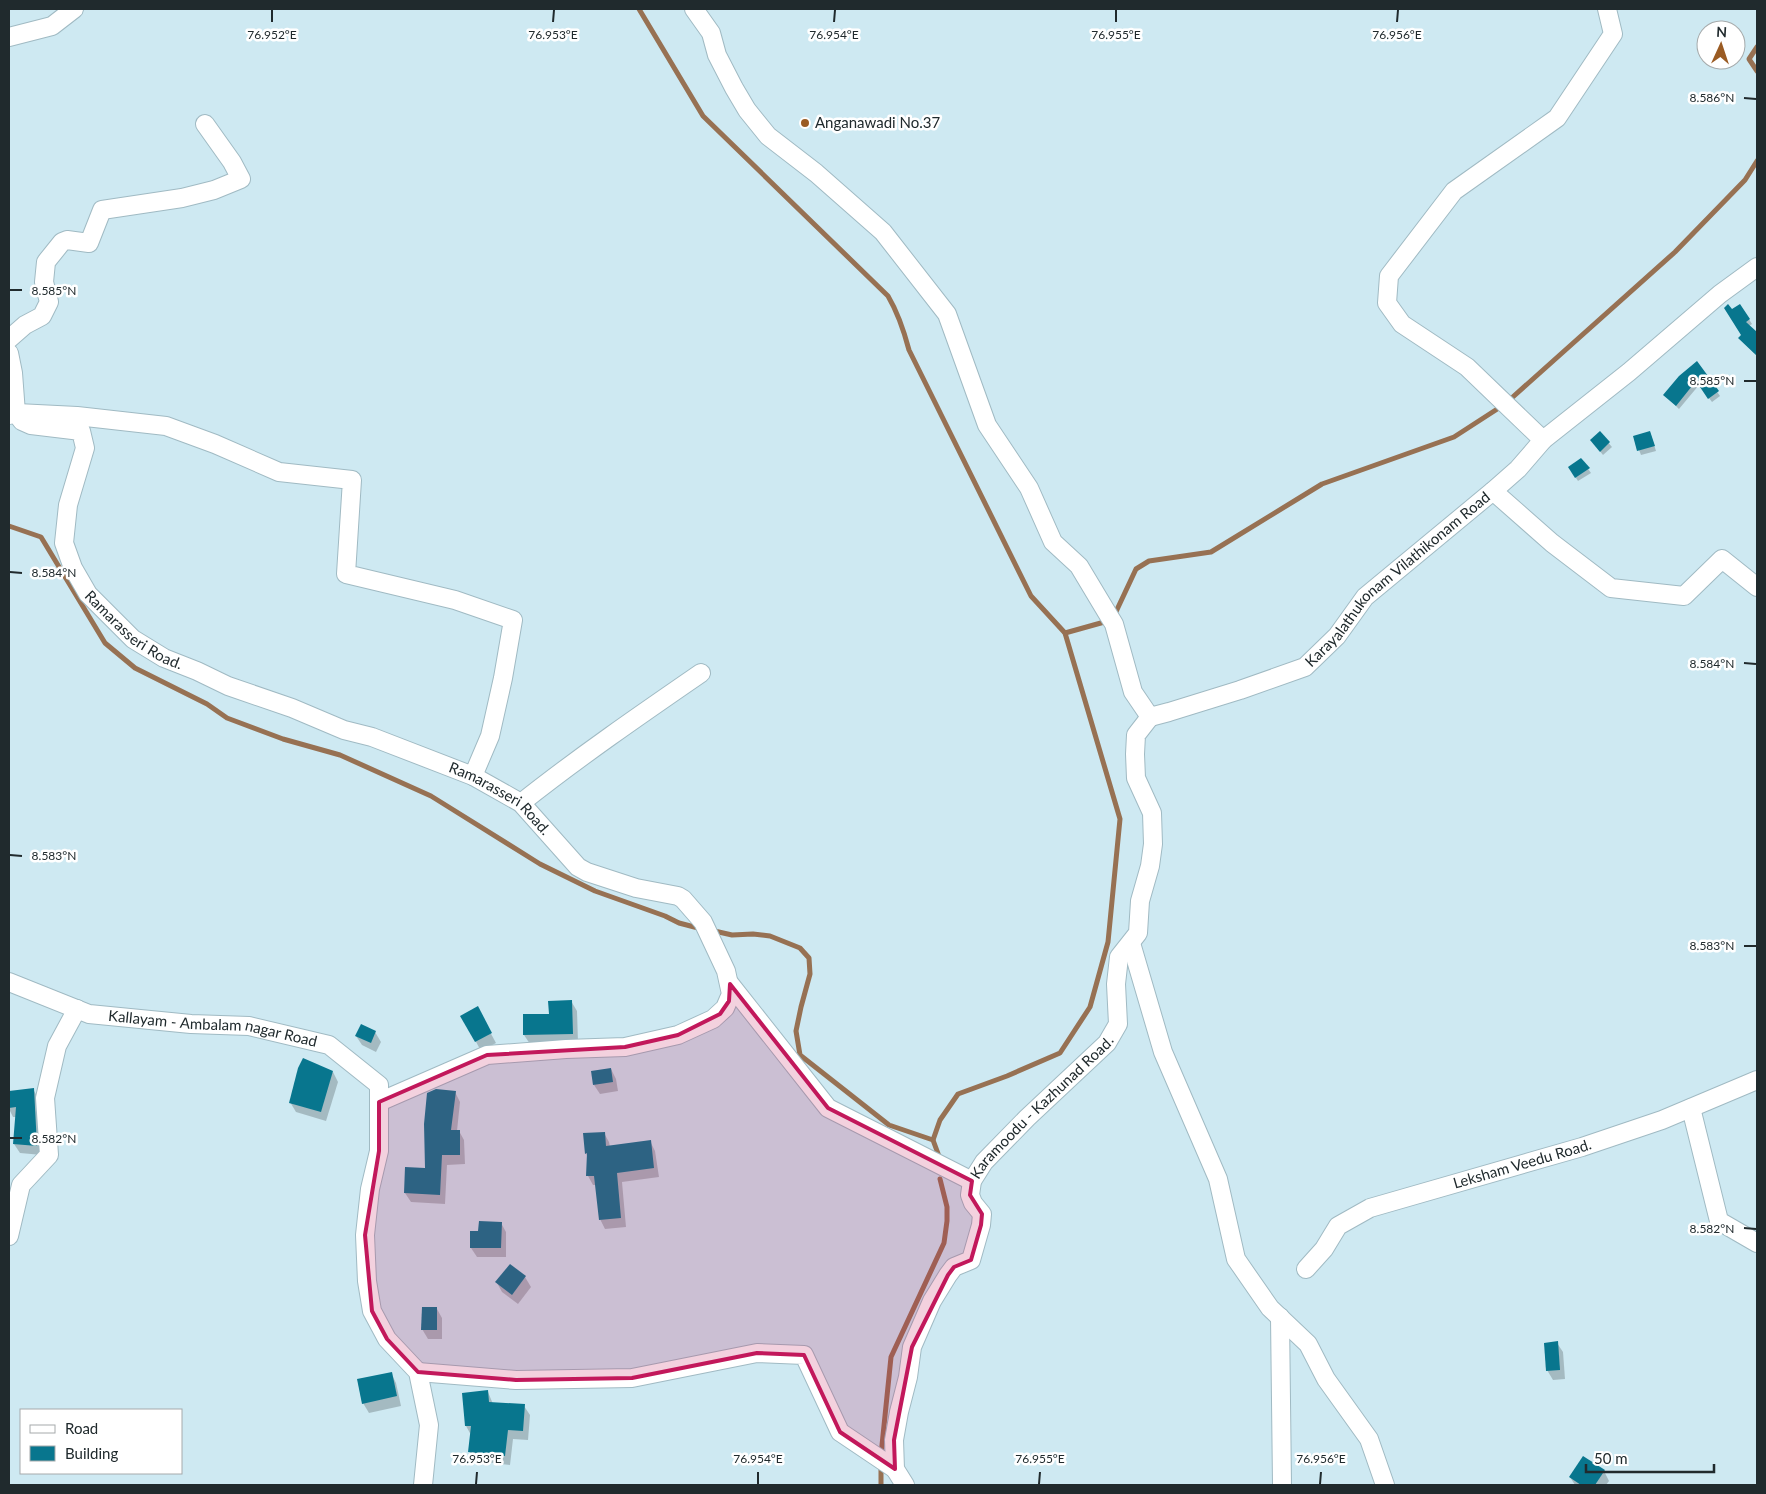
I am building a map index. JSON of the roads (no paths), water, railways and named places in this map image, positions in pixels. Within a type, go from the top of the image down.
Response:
[{"type":"street","points":[[9,37],[52,26],[74,9]]},
{"type":"street","points":[[694,9],[711,33],[717,55],[734,88],[747,110],[768,136],[816,173],[883,232],[949,318],[987,424],[1029,488],[1053,542],[1079,566],[1112,620],[1133,692],[1150,716]]},
{"type":"street","points":[[1544,440],[1467,367],[1402,324],[1387,303],[1390,276],[1454,191],[1557,118],[1613,34],[1607,9]]},
{"type":"street","points":[[9,339],[25,325],[42,316],[49,302],[44,282],[46,262],[62,242],[67,240],[89,243],[102,210],[182,198],[214,190],[241,179],[232,162],[204,124]]},
{"type":"street","name":"Karayalathukonam Vilathikonam Road","points":[[1150,716],[1240,690],[1305,667],[1337,636],[1365,597],[1493,492],[1518,469],[1544,440],[1629,372],[1720,294],[1757,267]]},
{"type":"street","points":[[9,353],[13,374],[12,414],[77,416],[166,426],[215,444],[278,472],[352,480],[346,574],[456,600],[514,620],[490,736],[473,776]]},
{"type":"street","name":"Ramarasseri Road.","points":[[12,414],[31,425],[81,431],[85,448],[68,505],[64,544],[73,568],[88,594],[133,639],[164,658],[228,686],[292,708],[344,730],[372,737],[473,776],[521,803],[578,867],[627,886],[678,896],[683,899],[703,922],[730,984],[828,1108],[972,1181]]},
{"type":"street","points":[[1493,492],[1552,543],[1611,588],[1684,596],[1722,559],[1757,587]]},
{"type":"street","points":[[521,803],[623,726],[701,673]]},
{"type":"street","name":"Karamoodu - Kazhunad Road.","points":[[905,1485],[895,1468],[894,1440],[908,1377],[912,1347],[932,1301],[948,1274],[954,1267],[971,1260],[981,1225],[982,1214],[973,1203],[970,1195],[972,1181],[984,1162],[996,1149],[1107,1043],[1118,1024],[1116,984],[1119,956],[1138,933],[1140,901],[1150,866],[1153,844],[1152,813],[1136,778],[1135,754],[1136,735],[1150,716]]},
{"type":"street","points":[[1131,943],[1163,1052],[1218,1179],[1236,1259],[1270,1308],[1308,1344],[1326,1379],[1369,1439],[1385,1485]]},
{"type":"street","name":"Kallayam - Ambalam nagar Road","points":[[9,982],[89,1014],[190,1024],[249,1026],[329,1045],[379,1085],[378,1151],[370,1189],[365,1235],[367,1281],[372,1311],[388,1339],[418,1372]]},
{"type":"street","points":[[378,1102],[487,1055],[625,1046],[678,1035],[720,1014],[729,1000],[731,994],[730,984]]},
{"type":"street","points":[[9,1236],[21,1185],[49,1155],[45,1098],[57,1046],[76,1009]]},
{"type":"street","name":"Leksham Veedu Road.","points":[[1306,1269],[1324,1249],[1338,1226],[1370,1208],[1582,1147],[1662,1120],[1757,1080]]},
{"type":"street","points":[[1691,1108],[1719,1221],[1757,1242]]},
{"type":"street","points":[[1280,1316],[1282,1485]]},
{"type":"street","points":[[422,1485],[429,1425],[418,1372],[516,1380],[632,1378],[757,1353],[804,1355],[840,1432],[895,1468]]},
{"type":"waterway","points":[[639,9],[703,116],[888,296],[895,309],[909,350],[1031,596],[1065,633],[1120,819],[1108,942],[1090,1007],[1060,1053],[1007,1076],[958,1094],[940,1120],[933,1140],[940,1159]]},
{"type":"waterway","points":[[1757,47],[1749,59],[1757,71]]},
{"type":"waterway","points":[[1114,616],[1136,569],[1149,561],[1211,552],[1322,484],[1454,437],[1505,404],[1675,252],[1745,180],[1757,161]]},
{"type":"waterway","points":[[9,526],[41,537],[105,643],[135,668],[207,704],[227,718],[283,739],[340,755],[431,796],[540,864],[595,891],[665,916],[679,923],[702,929]]},
{"type":"waterway","points":[[1065,633],[1108,621]]},
{"type":"waterway","points":[[710,930],[732,935],[753,934],[770,936],[800,948],[809,958],[810,974],[796,1031],[800,1055],[889,1125],[933,1140]]},
{"type":"waterway","points":[[881,1455],[891,1357],[944,1243],[947,1207],[940,1179]]},
{"type":"waterway","points":[[881,1463],[881,1485]]},
{"type":"place","name":"Anganawadi No.37","points":[[805,123]]}]
